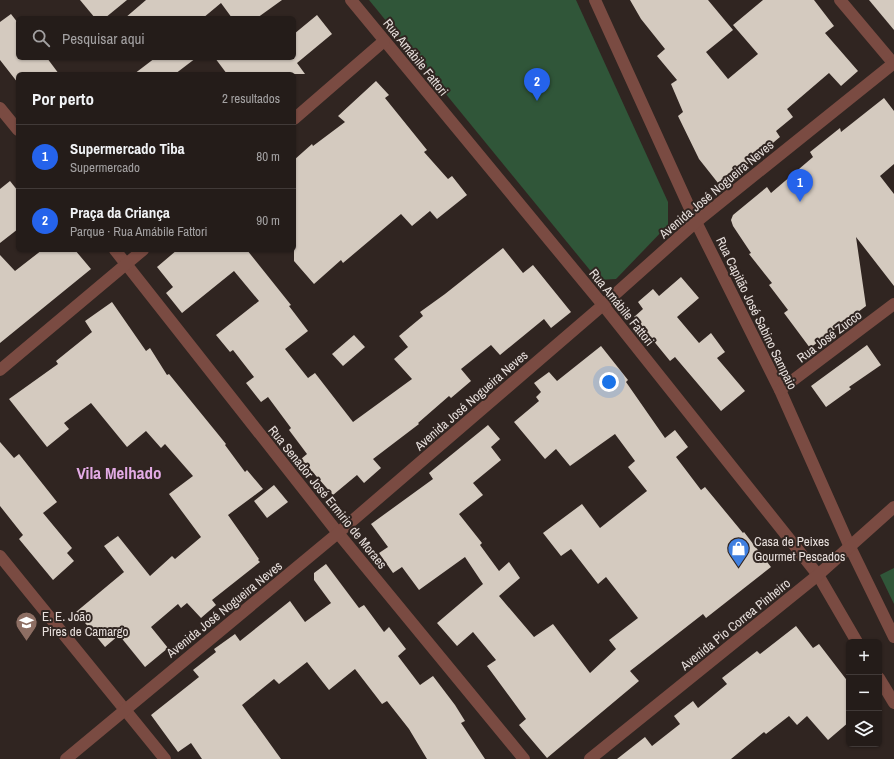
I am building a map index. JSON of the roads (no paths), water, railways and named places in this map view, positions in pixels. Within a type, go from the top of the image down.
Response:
[{"type":"street","name":"Rua Amábile Fattori","points":[[351,0],[603,305],[818,575],[855,639]]},
{"type":"street","name":"Rua Capitão José Sabino Sampaio","points":[[595,0],[696,222],[780,390],[849,545],[894,637]]},
{"type":"street","points":[[840,0],[894,63]]},
{"type":"street","points":[[296,117],[384,41]]},
{"type":"street","name":"Avenida José Nogueira Neves","points":[[66,759],[124,709],[338,534],[603,305],[696,222],[894,63]]},
{"type":"street","points":[[0,108],[16,128]]},
{"type":"street","name":"Rua Senador José Ermirio de Moraes","points":[[117,252],[338,534],[524,759]]},
{"type":"street","points":[[0,370],[141,252]]},
{"type":"street","name":"Rua José Zucco","points":[[780,390],[894,304]]},
{"type":"street","name":"Avenida Pio Correa Pinheiro","points":[[590,759],[818,575],[849,545],[894,507]]},
{"type":"street","points":[[0,556],[165,759]]},
{"type":"street","points":[[882,683],[894,704]]},
{"type":"place","name":"Praça da Criança","points":[[537,101]]},
{"type":"place","name":"Supermercado Tiba","points":[[800,202]]},
{"type":"place","name":"Casa de Peixes Gourmet Pescados","points":[[738,568]]},
{"type":"place","name":"E. E. João Pires de Camargo","points":[[26,642]]},
{"type":"district","name":"Vila Melhado","points":[[119,473]]}]
